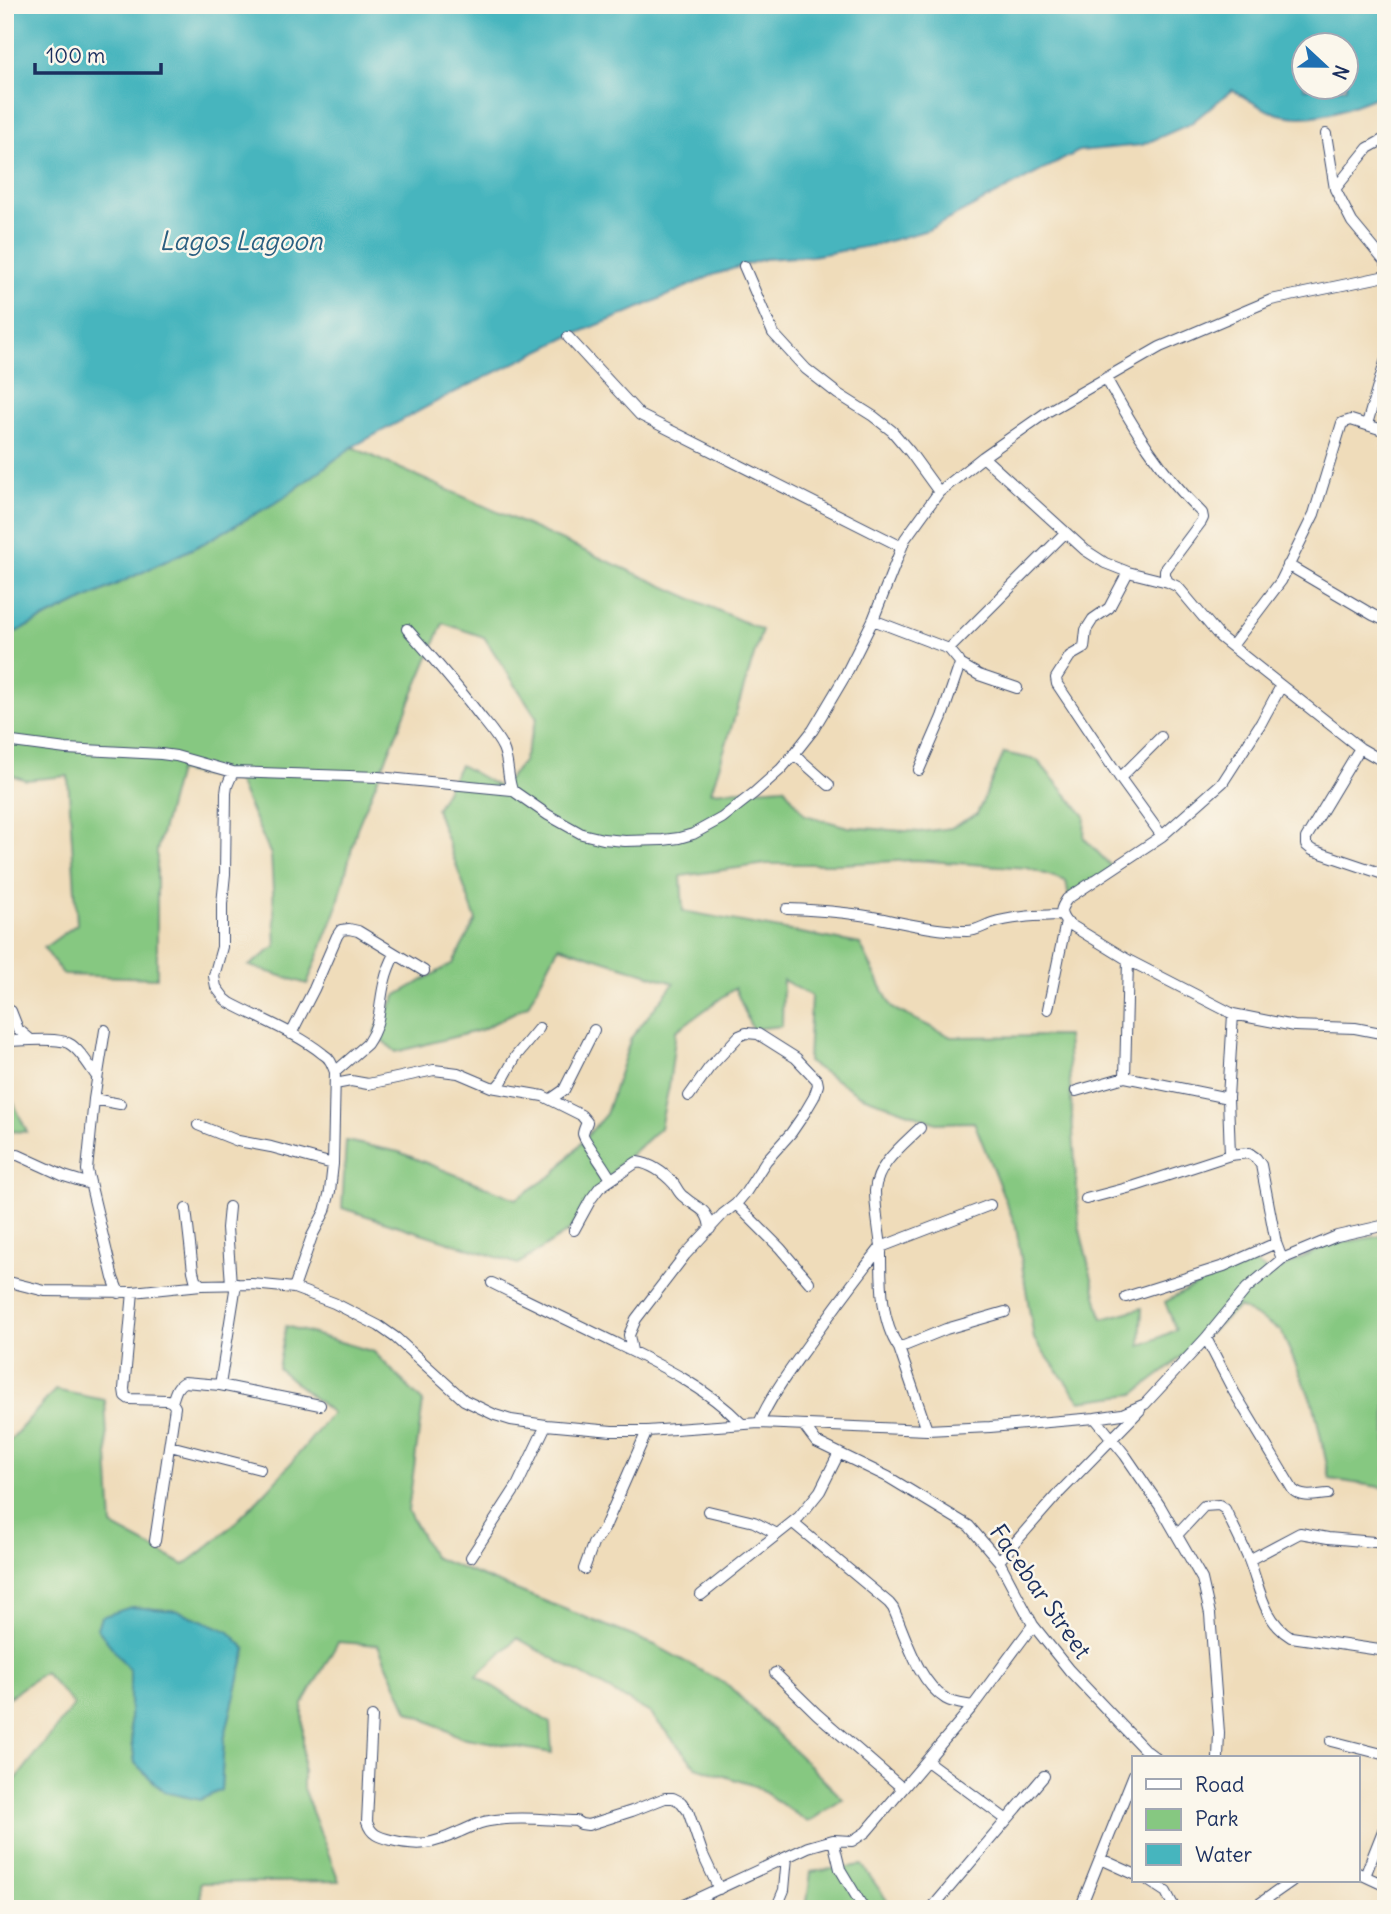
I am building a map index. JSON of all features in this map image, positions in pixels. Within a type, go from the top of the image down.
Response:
[{"type":"street","points":[[1326,134],[1335,188],[1352,222],[1386,263]]},
{"type":"street","points":[[1335,188],[1368,148],[1386,138]]},
{"type":"street","points":[[744,266],[773,332],[806,369],[892,431],[939,492]]},
{"type":"street","points":[[5,741],[66,749],[176,756],[233,772],[378,778],[512,790],[582,834],[625,841],[679,838],[694,834],[722,818],[772,777],[813,730],[845,676],[873,620],[905,539],[939,492],[1047,412],[1160,347],[1271,300],[1386,276]]},
{"type":"street","points":[[568,337],[640,415],[902,547]]},
{"type":"street","points":[[1367,424],[1386,359]]},
{"type":"street","points":[[1105,379],[1136,432],[1168,478],[1202,513],[1201,523],[1165,570],[1168,582]]},
{"type":"street","points":[[1232,646],[1289,565],[1314,514],[1340,426],[1348,419],[1386,431]]},
{"type":"street","points":[[983,457],[1085,550],[1105,563],[1178,587],[1220,637],[1360,748],[1386,763]]},
{"type":"street","points":[[949,649],[1065,533]]},
{"type":"street","points":[[1289,565],[1386,621]]},
{"type":"street","points":[[1128,572],[1109,608],[1093,619],[1087,630],[1084,648],[1069,656],[1056,678],[1057,684],[1120,778],[1162,836]]},
{"type":"street","points":[[873,620],[949,649],[960,664],[979,675],[1017,688]]},
{"type":"street","points":[[407,629],[465,695],[497,738],[507,760],[512,790]]},
{"type":"street","points":[[919,769],[942,716],[960,664]]},
{"type":"street","points":[[1048,1009],[1064,919],[1061,908],[1066,899],[1162,836],[1223,782],[1281,686]]},
{"type":"street","points":[[1120,778],[1161,737]]},
{"type":"street","points":[[1360,748],[1306,838],[1307,845],[1312,850],[1386,875]]},
{"type":"street","points":[[794,754],[829,785]]},
{"type":"street","points":[[233,772],[226,793],[222,947],[214,976],[216,987],[230,1003],[325,1054],[332,1062],[335,1072],[330,1191],[294,1288]]},
{"type":"street","points":[[787,909],[831,910],[911,926],[965,931],[1031,916],[1064,919],[1129,960],[1233,1014],[1294,1026],[1355,1028],[1386,1034]]},
{"type":"street","points":[[291,1034],[341,930],[358,930],[424,971]]},
{"type":"street","points":[[335,1072],[367,1044],[378,1023],[384,980],[395,954]]},
{"type":"street","points":[[1125,1077],[1129,960]]},
{"type":"street","points":[[11,1012],[18,1029],[31,1040]]},
{"type":"street","points":[[1230,1155],[1227,1098],[1233,1014]]},
{"type":"street","points":[[496,1088],[516,1056],[539,1028]]},
{"type":"street","points":[[106,1030],[94,1099],[88,1170],[113,1278],[119,1293]]},
{"type":"street","points":[[551,1099],[564,1090],[594,1030]]},
{"type":"street","points":[[632,1351],[629,1335],[636,1319],[678,1263],[723,1213],[736,1204],[766,1161],[791,1133],[817,1091],[817,1080],[796,1058],[758,1034],[746,1033],[739,1036],[709,1068],[689,1096]]},
{"type":"street","points":[[5,1041],[69,1043],[97,1077]]},
{"type":"street","points":[[335,1084],[368,1084],[444,1070],[496,1088],[551,1099],[587,1122],[583,1131],[584,1138],[610,1178]]},
{"type":"street","points":[[1076,1091],[1125,1077],[1227,1098]]},
{"type":"street","points":[[94,1099],[121,1104]]},
{"type":"street","points":[[1386,1116],[1386,1126]]},
{"type":"street","points":[[198,1125],[237,1141],[333,1164]]},
{"type":"street","points":[[920,1128],[892,1156],[877,1180],[875,1191],[887,1325],[899,1348],[927,1430]]},
{"type":"street","points":[[1086,1199],[1230,1155],[1249,1153],[1261,1165],[1276,1243],[1282,1259]]},
{"type":"street","points":[[18,1155],[64,1176],[90,1184]]},
{"type":"street","points":[[574,1230],[595,1192],[610,1178],[637,1162],[656,1167],[683,1196],[707,1215],[710,1229]]},
{"type":"street","points":[[736,1204],[809,1282]]},
{"type":"street","points":[[759,1423],[782,1381],[881,1247],[990,1205]]},
{"type":"street","points":[[220,1385],[233,1284],[227,1228],[229,1207]]},
{"type":"street","points":[[186,1209],[193,1271],[195,1279],[201,1284]]},
{"type":"street","points":[[999,1560],[1206,1338],[1247,1288],[1282,1259],[1337,1236],[1386,1225]]},
{"type":"street","points":[[1126,1297],[1224,1266],[1276,1243]]},
{"type":"street","points":[[5,1281],[45,1291],[119,1293],[201,1284],[294,1288],[334,1303],[379,1326],[396,1338],[451,1390],[479,1408],[511,1420],[546,1425],[612,1431],[647,1431],[741,1423],[927,1430],[1095,1418],[1122,1414],[1145,1404]]},
{"type":"street","points":[[492,1283],[679,1376],[741,1423]]},
{"type":"street","points":[[133,1292],[125,1396],[129,1399],[167,1400],[176,1408],[155,1541]]},
{"type":"street","points":[[899,1348],[946,1329],[1005,1312]]},
{"type":"street","points":[[1206,1338],[1234,1392],[1293,1490],[1298,1495],[1305,1496],[1328,1494]]},
{"type":"street","points":[[172,1402],[176,1389],[184,1382],[220,1385],[320,1405]]},
{"type":"street","points":[[1095,1418],[1125,1455],[1202,1579],[1210,1614],[1219,1733],[1218,1756]]},
{"type":"street","points":[[471,1558],[517,1486],[546,1425]]},
{"type":"street","name":"Facebar Street","points":[[804,1426],[814,1440],[888,1477],[969,1526],[999,1560],[1033,1625],[1142,1754]]},
{"type":"street","points":[[584,1569],[593,1544],[604,1529],[647,1431]]},
{"type":"street","points":[[170,1446],[260,1469]]},
{"type":"street","points":[[701,1595],[793,1523],[820,1491],[839,1453]]},
{"type":"street","points":[[1177,1535],[1204,1506],[1219,1505],[1225,1509],[1249,1560],[1263,1603],[1279,1630],[1291,1637],[1386,1651]]},
{"type":"street","points":[[708,1511],[754,1522],[777,1534]]},
{"type":"street","points":[[793,1523],[889,1603],[927,1681],[949,1700],[973,1706]]},
{"type":"street","points":[[1249,1560],[1300,1532],[1328,1538],[1386,1543]]},
{"type":"street","points":[[675,1909],[808,1847],[833,1840],[852,1840],[866,1832],[973,1706],[1033,1625]]},
{"type":"street","points":[[775,1673],[817,1714],[902,1788]]},
{"type":"street","points":[[372,1717],[367,1822],[369,1830],[375,1835],[411,1845],[425,1844],[486,1821],[510,1818],[576,1821],[588,1825],[665,1798],[673,1798],[681,1802],[688,1811],[703,1855],[719,1889]]},
{"type":"street","points":[[1331,1741],[1386,1755]]},
{"type":"street","points":[[927,1761],[1007,1820]]},
{"type":"street","points":[[931,1909],[1044,1776]]},
{"type":"street","points":[[1080,1909],[1132,1779]]},
{"type":"street","points":[[1386,1823],[1361,1874],[1386,1886]]},
{"type":"street","points":[[833,1840],[840,1869],[863,1909]]},
{"type":"street","points":[[776,1909],[784,1890],[787,1857]]},
{"type":"street","points":[[1101,1859],[1132,1873]]},
{"type":"street","points":[[1151,1882],[1166,1892],[1175,1909]]},
{"type":"street","points":[[1252,1909],[1291,1882]]},
{"type":"green space","points":[[352,447],[762,630],[711,792],[784,787],[805,815],[848,827],[920,832],[951,828],[977,814],[1004,753],[1037,760],[1085,816],[1084,838],[1113,868],[1069,898],[1066,881],[1027,868],[915,860],[766,864],[681,876],[683,911],[860,944],[892,1008],[951,1037],[1067,1036],[1079,1226],[1102,1319],[1142,1308],[1140,1346],[1176,1330],[1165,1302],[1246,1258],[1271,1273],[1328,1245],[1386,1235],[1386,1488],[1330,1479],[1314,1406],[1281,1331],[1239,1307],[1134,1394],[1080,1401],[1034,1339],[1016,1227],[974,1122],[936,1123],[860,1095],[808,1062],[811,996],[783,980],[782,1026],[752,1029],[735,988],[676,1031],[660,1128],[616,1168],[569,1231],[518,1264],[342,1208],[346,1141],[399,1152],[516,1199],[554,1174],[606,1114],[631,1038],[674,983],[559,946],[528,1005],[481,1030],[396,1052],[374,1033],[397,995],[453,963],[476,920],[436,809],[460,765],[501,788],[523,762],[537,718],[484,637],[443,623],[357,828],[336,911],[307,984],[249,966],[276,946],[271,855],[238,782],[178,771],[157,850],[157,978],[64,975],[44,948],[77,924],[68,776],[26,780],[5,773],[5,637],[202,544],[282,499]]},
{"type":"green space","points":[[5,1084],[27,1132],[5,1131]]},
{"type":"green space","points":[[286,1326],[374,1352],[423,1402],[408,1511],[433,1557],[655,1645],[729,1686],[843,1799],[808,1822],[755,1786],[696,1767],[650,1713],[517,1638],[477,1676],[550,1723],[552,1753],[460,1737],[408,1711],[378,1645],[338,1642],[303,1704],[303,1788],[339,1881],[200,1883],[201,1909],[5,1909],[5,1788],[17,1778],[74,1705],[44,1672],[5,1700],[5,1446],[55,1390],[105,1400],[112,1526],[184,1565],[245,1513],[332,1413],[278,1368]],"holes":[[[131,1607],[179,1611],[228,1631],[246,1649],[224,1740],[221,1790],[135,1763],[130,1725]]]},
{"type":"green space","points":[[862,1865],[893,1909],[806,1909],[811,1872]]},
{"type":"water","name":"Lagos Lagoon","points":[[5,5],[1386,5],[1386,93],[1329,113],[1299,117],[1270,111],[1232,90],[1190,124],[1142,145],[1079,151],[928,230],[875,245],[812,256],[764,259],[713,275],[568,337],[445,397],[352,447],[282,499],[202,544],[5,637]]},
{"type":"water","points":[[131,1607],[179,1611],[228,1631],[246,1649],[224,1740],[221,1790],[200,1800],[164,1792],[135,1763],[130,1725],[130,1671],[97,1628],[101,1617]]}]
